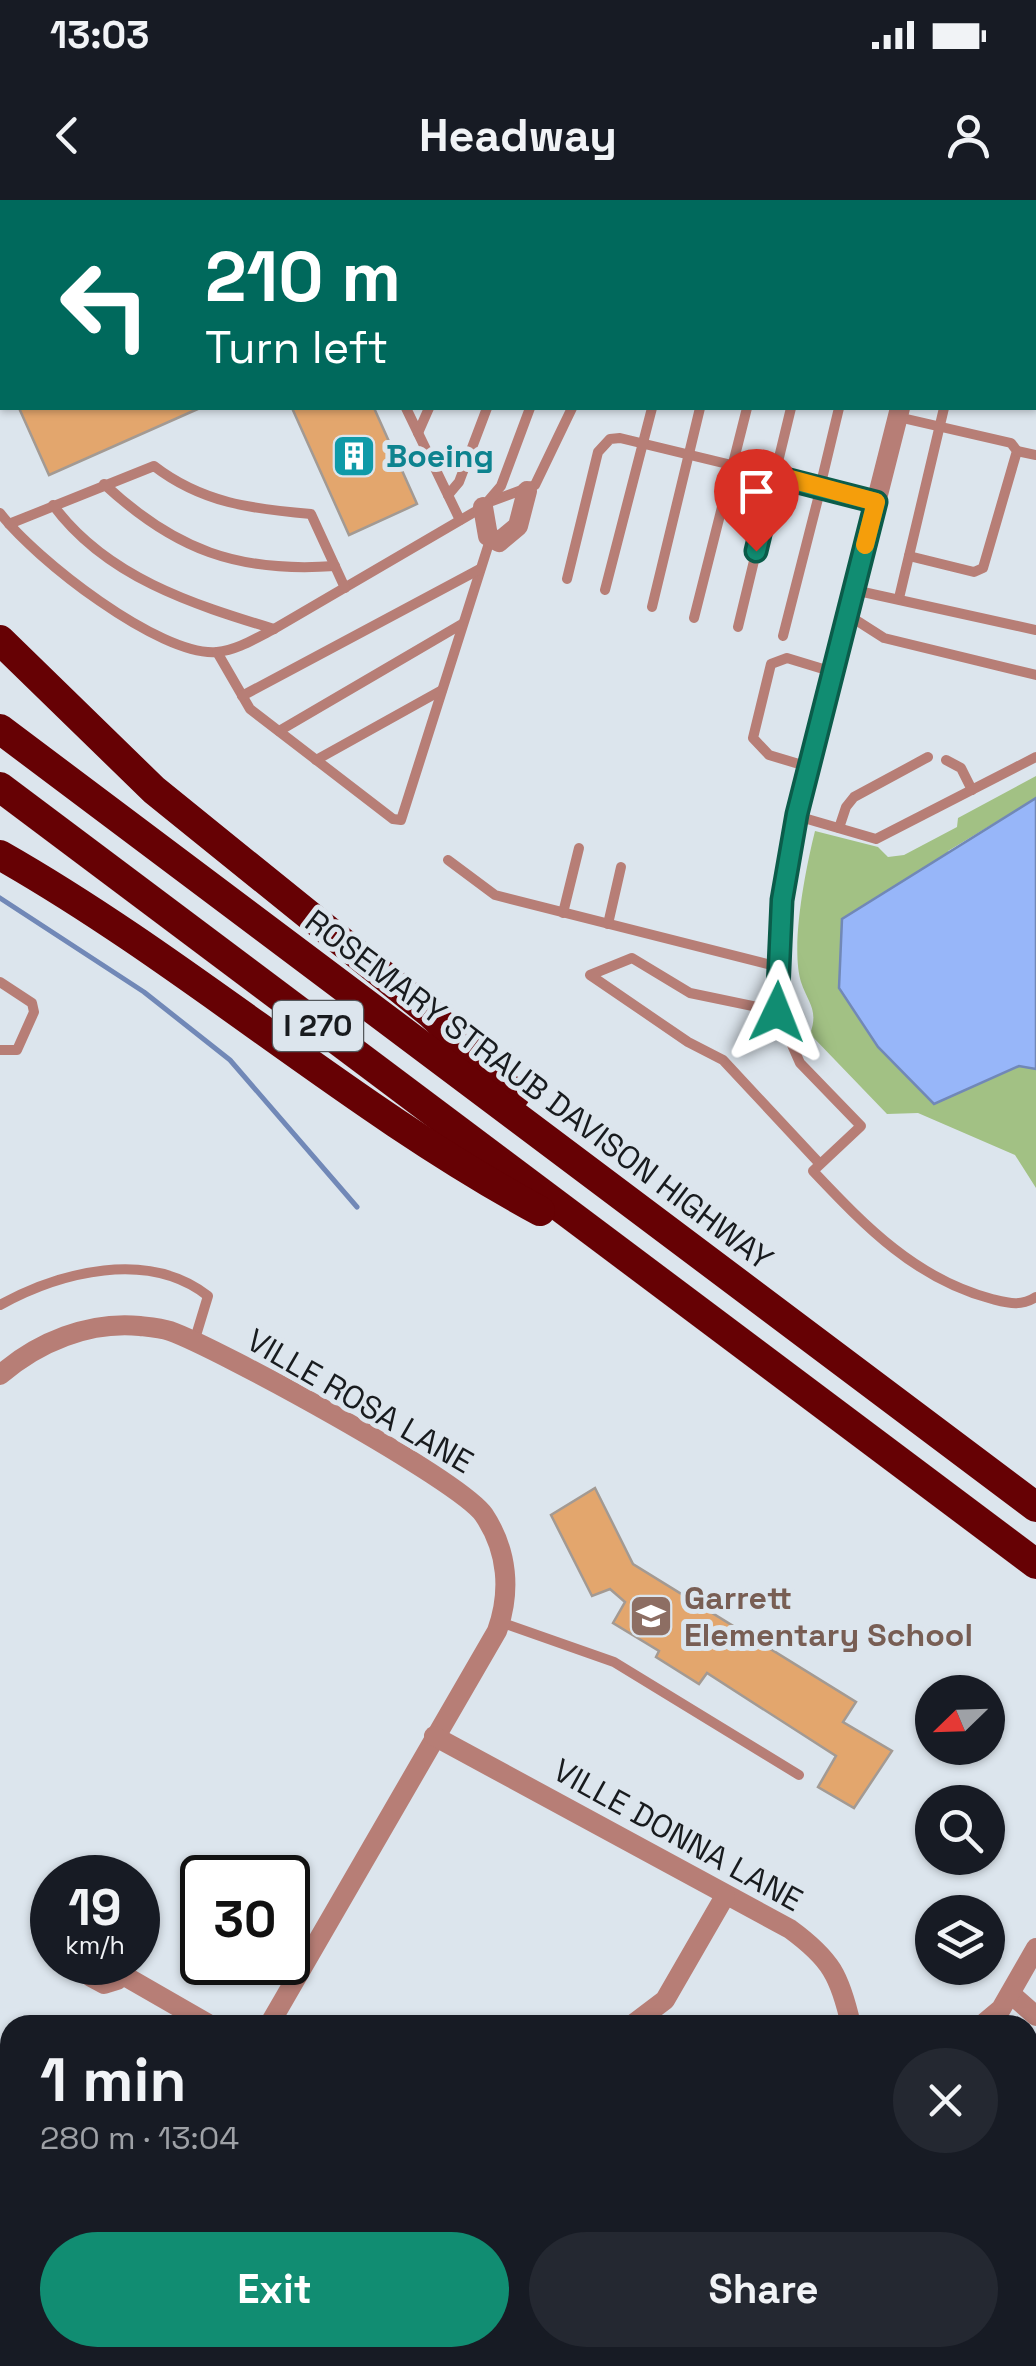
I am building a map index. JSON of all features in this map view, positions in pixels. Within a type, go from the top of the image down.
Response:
[{"type":"highway","points":[[0,640],[208,836],[430,1013],[607,1184]]},
{"type":"highway","name":"ROSEMARY STRAUB DAVISON HIGHWAY","points":[[0,729],[1036,1506]]},
{"type":"highway","name":"I 270","points":[[0,787],[1036,1564]]},
{"type":"highway","points":[[0,855],[158,953],[448,1160],[638,1264]]},
{"type":"street","points":[[777,1012],[782,900],[797,816],[898,412]]},
{"type":"street","points":[[482,507],[490,540],[499,542],[518,526],[526,491]]},
{"type":"street","name":"VILLE ROSA LANE","points":[[0,1375],[68,1334],[102,1326],[167,1330],[465,1494],[498,1540],[507,1594],[500,1622],[274,2015]]},
{"type":"street","name":"VILLE DONNA LANE","points":[[434,1736],[790,1929],[829,1961],[839,1978],[848,2015]]},
{"type":"street","points":[[645,2015],[665,2000],[725,1896]]},
{"type":"street","points":[[991,2015],[1011,1994],[1036,1948]]},
{"type":"street","points":[[148,1985],[194,2015]]},
{"type":"street","points":[[1011,1994],[1035,2015]]},
{"type":"lane","points":[[407,410],[460,520]]},
{"type":"lane","points":[[418,432],[428,410]]},
{"type":"lane","points":[[448,494],[459,482],[486,410]]},
{"type":"lane","points":[[482,507],[501,486],[529,410]]},
{"type":"lane","points":[[0,513],[101,604],[138,624],[216,652],[240,647],[482,507],[526,491],[542,477],[571,410]]},
{"type":"lane","points":[[605,590],[651,410]]},
{"type":"lane","points":[[652,607],[700,410]]},
{"type":"lane","points":[[694,618],[747,410]]},
{"type":"lane","points":[[738,627],[790,410]]},
{"type":"lane","points":[[783,636],[824,488],[822,480],[839,410]]},
{"type":"lane","points":[[899,598],[944,410]]},
{"type":"lane","points":[[898,412],[1011,443],[1017,452]]},
{"type":"lane","points":[[567,579],[598,452],[610,439],[642,443],[876,502]]},
{"type":"lane","points":[[1017,452],[1036,454]]},
{"type":"lane","points":[[909,556],[974,572],[983,568],[1017,452]]},
{"type":"lane","points":[[9,524],[154,466],[179,485],[222,504],[311,514],[345,588]]},
{"type":"lane","points":[[104,484],[142,519],[177,540],[239,564],[288,570],[335,566]]},
{"type":"lane","points":[[53,506],[72,530],[114,565],[156,588],[274,629]]},
{"type":"lane","points":[[216,652],[250,709],[393,819],[400,820],[490,540]]},
{"type":"lane","points":[[242,696],[480,569]]},
{"type":"lane","points":[[854,590],[1036,630]]},
{"type":"lane","points":[[848,615],[884,638],[1036,675]]},
{"type":"lane","points":[[279,731],[462,624]]},
{"type":"lane","points":[[809,768],[769,755],[753,738],[771,664],[787,658],[833,672]]},
{"type":"lane","points":[[316,760],[442,690]]},
{"type":"lane","points":[[839,828],[846,807],[854,798],[928,757]]},
{"type":"lane","points":[[797,816],[876,839],[1036,757]]},
{"type":"lane","points":[[946,760],[960,768],[972,790]]},
{"type":"lane","points":[[564,912],[579,848]]},
{"type":"lane","points":[[448,860],[495,895],[778,967]]},
{"type":"lane","points":[[608,924],[621,867]]},
{"type":"lane","points":[[820,1164],[724,1060],[688,1042],[590,975],[632,958],[690,993],[777,1012],[800,1063],[861,1126],[813,1171],[900,1256],[955,1289],[1011,1304],[1036,1297]]},
{"type":"lane","points":[[0,982],[32,1003],[34,1012],[18,1050],[0,1050]]},
{"type":"lane","points":[[0,1306],[42,1284],[84,1273],[151,1272],[208,1296],[194,1342]]},
{"type":"lane","points":[[500,1622],[614,1662],[799,1775]]},
{"type":"green space","points":[[1036,776],[1036,798],[948,851],[934,1104],[1020,1066],[1036,1069],[1036,1188],[1015,1155],[918,1113],[887,1114],[810,1034],[813,1013],[801,982],[797,948],[815,831],[878,847],[888,857],[904,855],[957,827],[958,818]]},
{"type":"water","points":[[1036,798],[1036,1069],[1019,1066],[934,1104],[878,1047],[839,988],[842,919]]},
{"type":"building","points":[[20,410],[195,410],[49,475]]},
{"type":"building","name":"Boeing","points":[[293,410],[375,410],[417,504],[349,535]]},
{"type":"building","name":"Garrett Elementary School","points":[[595,1488],[633,1564],[856,1702],[843,1722],[892,1751],[854,1808],[818,1787],[836,1756],[707,1673],[699,1684],[656,1657],[659,1651],[613,1623],[625,1602],[610,1589],[592,1596],[551,1515]]},
{"type":"waterway","points":[[0,898],[144,992],[230,1060],[357,1207]]},
{"type":"slow traffic","points":[[783,477],[876,502],[865,545]]},
{"type":"place","name":"Boeing","points":[[354,456]]},
{"type":"place","name":"Garrett Elementary School","points":[[651,1616]]},
{"type":"route","points":[[756,551],[774,476],[876,502],[797,814],[782,900],[777,1012]]}]
